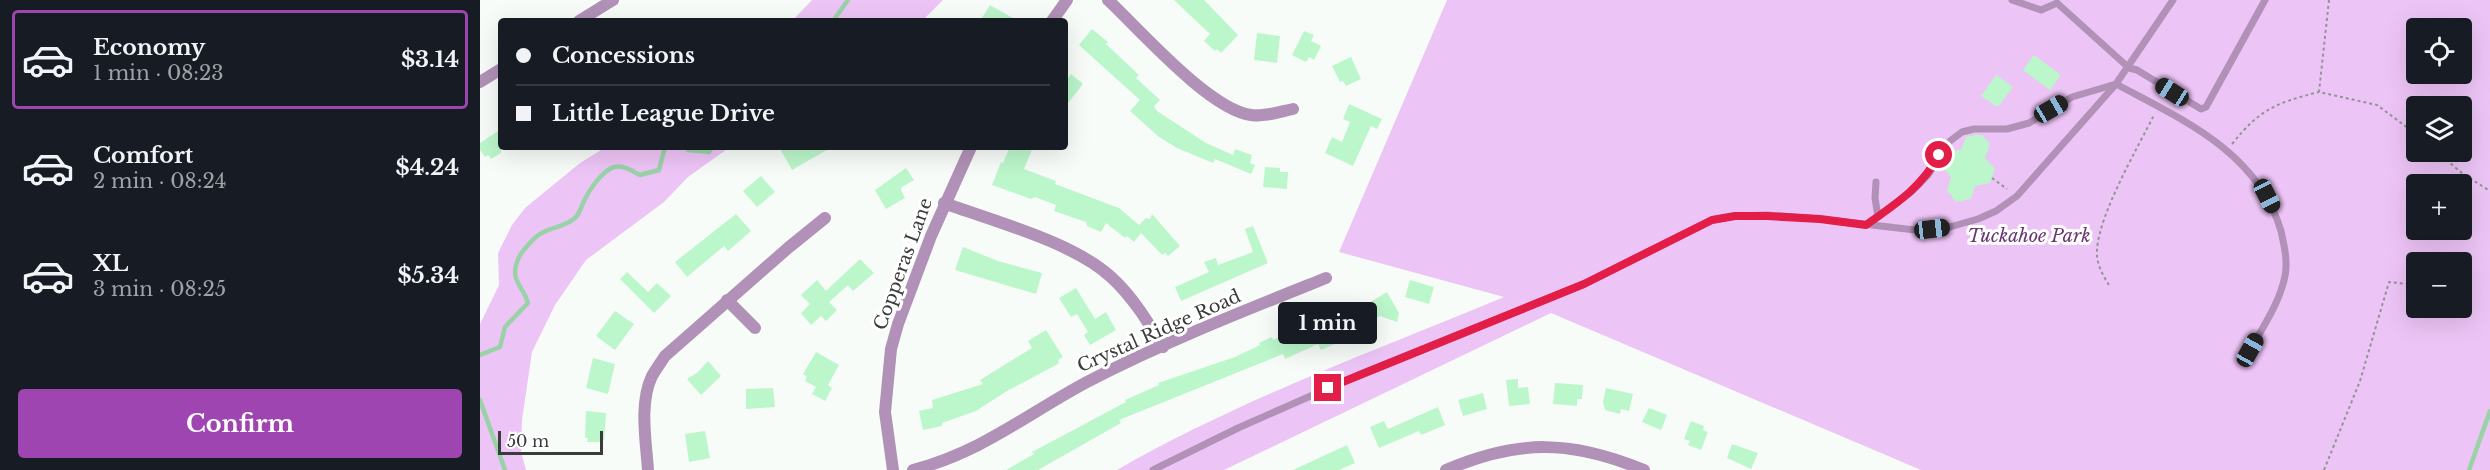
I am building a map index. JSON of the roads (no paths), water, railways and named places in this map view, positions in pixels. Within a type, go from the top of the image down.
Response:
[{"type":"street","points":[[584,18],[613,0]]},
{"type":"street","points":[[1054,18],[1066,0]]},
{"type":"street","points":[[1108,0],[1193,81],[1234,111],[1264,116],[1293,109]]},
{"type":"street","points":[[480,82],[498,71]]},
{"type":"street","name":"Copperas Lane","points":[[893,470],[885,412],[891,348],[944,203],[970,150]]},
{"type":"street","points":[[944,203],[1063,247],[1099,268],[1125,292],[1146,317],[1163,347]]},
{"type":"street","points":[[648,470],[645,411],[647,392],[652,376],[665,356],[727,300],[825,218]]},
{"type":"street","name":"Crystal Ridge Road","points":[[913,470],[959,456],[987,442],[1085,383],[1163,347],[1326,278]]},
{"type":"street","points":[[727,300],[755,328]]},
{"type":"street","points":[[1446,470],[1470,460],[1504,451],[1533,447],[1577,448],[1612,456],[1644,470]]},
{"type":"lane","points":[[2012,0],[2041,10],[2057,3],[2129,68],[2137,70],[2200,109],[2206,107],[2265,0]]},
{"type":"lane","points":[[1154,470],[1238,428],[1365,372],[1591,280],[1712,220],[1735,216],[1767,216],[1820,219],[1898,229],[1932,229],[1978,219],[1996,211],[2017,196],[2116,84],[2173,0]]},
{"type":"lane","points":[[1866,225],[1911,192],[1928,175],[1950,141],[1962,132],[1974,129],[2007,129],[2029,123],[2072,97],[2116,84],[2227,150],[2241,162],[2267,196],[2277,218],[2286,261],[2286,275],[2250,350]]},
{"type":"lane","points":[[1876,182],[1875,198],[1878,217]]},
{"type":"waterway","points":[[835,18],[848,0]]},
{"type":"waterway","points":[[480,355],[500,347],[505,327],[528,303],[515,272],[519,257],[529,244],[542,233],[575,218],[593,186],[609,169],[621,167],[640,175],[659,170],[664,150]]},
{"type":"waterway","points":[[688,150],[709,152],[710,150]]},
{"type":"waterway","points":[[480,400],[505,470]]},
{"type":"waterway","points":[[2469,470],[2490,411]]},
{"type":"park label","name":"Tuckahoe Park","points":[[2029,236]]}]
